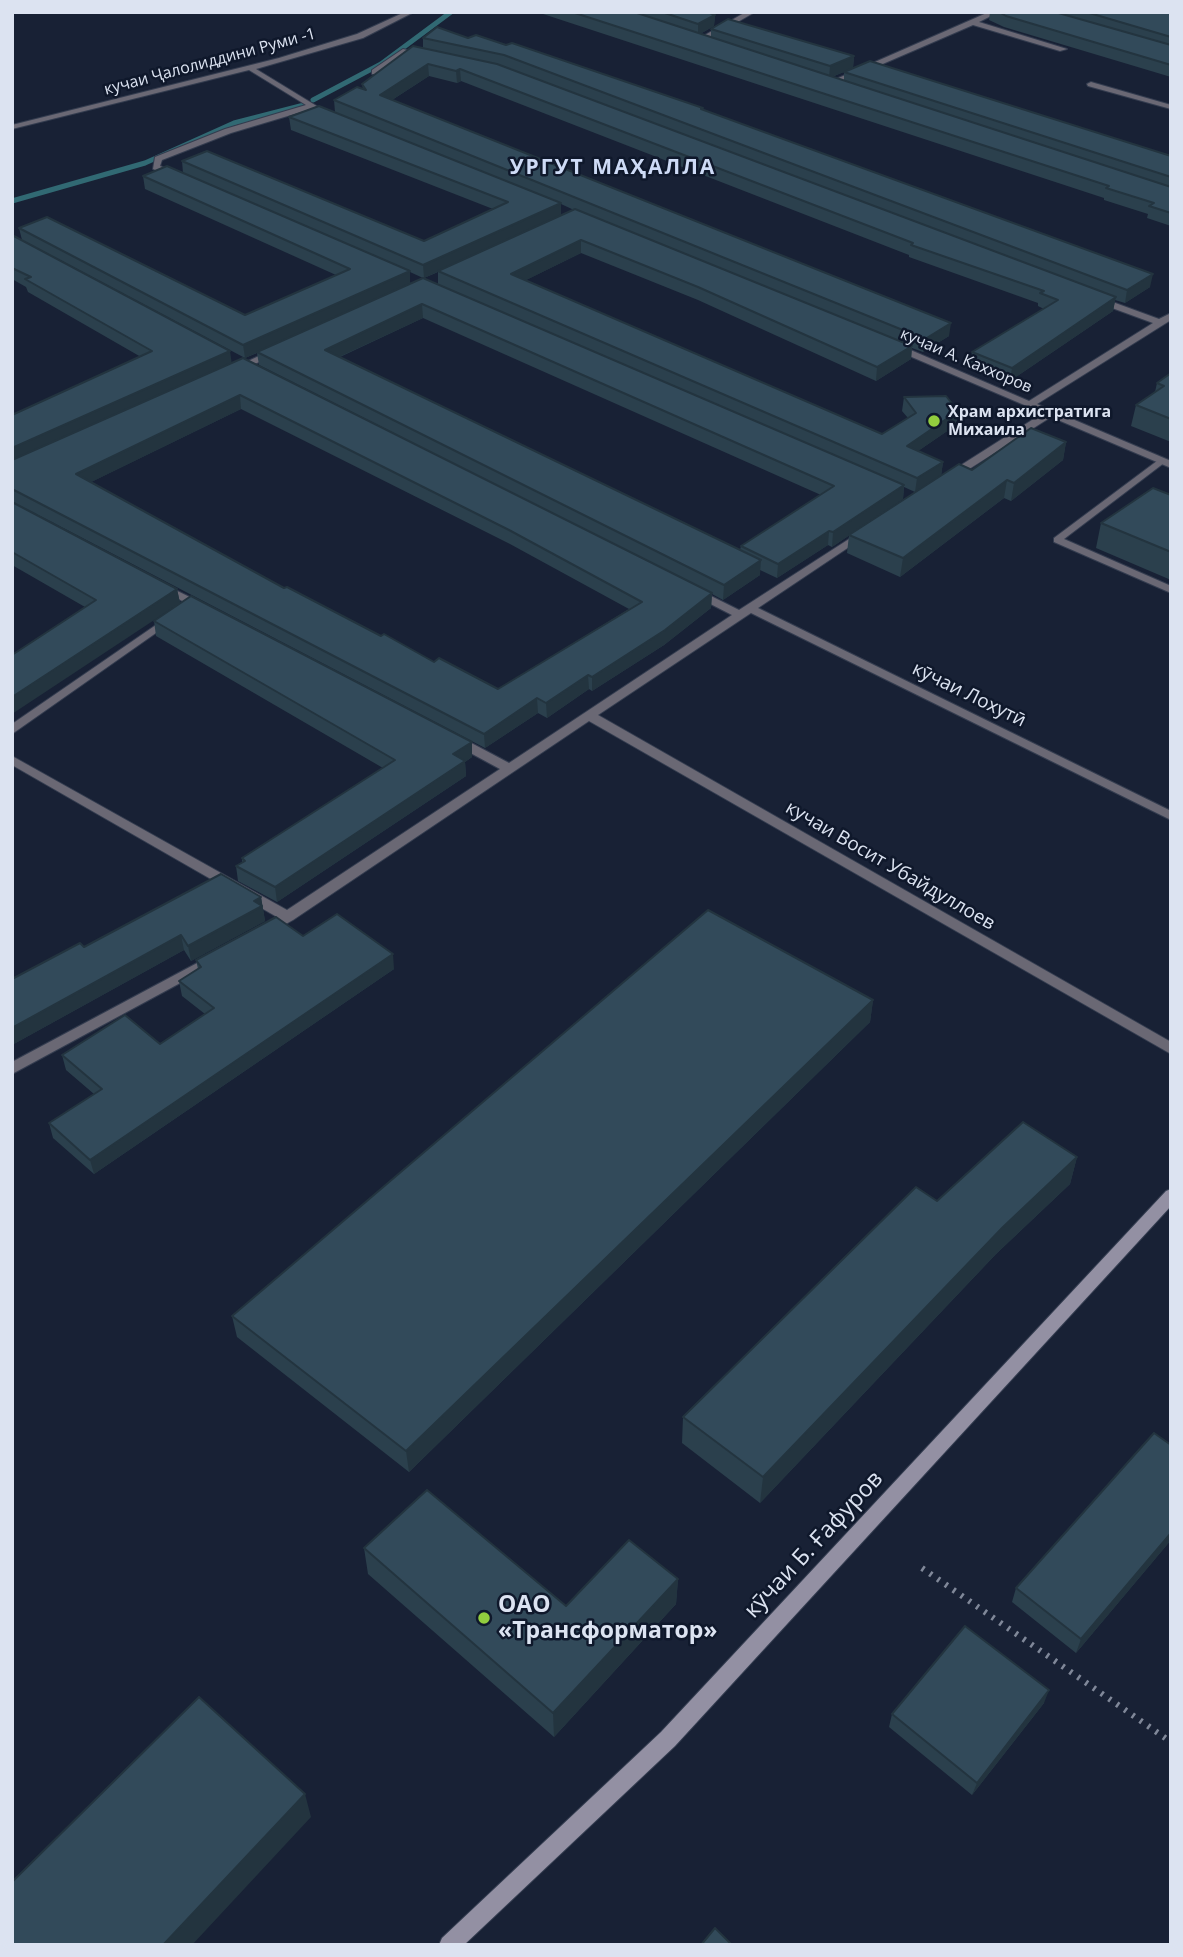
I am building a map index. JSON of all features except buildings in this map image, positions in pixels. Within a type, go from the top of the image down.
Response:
[{"type":"street","name":"кучаи Ҷалолиддини Руми -1","points":[[12,127],[250,68],[360,36],[411,12]]},
{"type":"street","points":[[700,40],[752,12]]},
{"type":"street","points":[[831,83],[996,12]]},
{"type":"street","points":[[972,22],[1063,49]]},
{"type":"street","points":[[687,36],[713,44]]},
{"type":"street","points":[[375,72],[406,51],[433,57]]},
{"type":"street","points":[[250,68],[339,120]]},
{"type":"street","points":[[820,79],[845,87]]},
{"type":"street","points":[[1091,84],[1171,107]]},
{"type":"street","points":[[182,178],[156,167],[158,159],[228,131],[312,106]]},
{"type":"street","points":[[1082,293],[1160,323]]},
{"type":"street","points":[[1032,403],[1171,316]]},
{"type":"street","name":"кучаи А. Каххоров","points":[[880,341],[1032,403],[1048,415],[1166,463]]},
{"type":"street","points":[[220,376],[293,344]]},
{"type":"street","points":[[233,359],[257,372]]},
{"type":"street","points":[[938,485],[1048,415]]},
{"type":"street","points":[[253,937],[288,917],[872,528]]},
{"type":"street","points":[[145,577],[218,615]]},
{"type":"street","name":"кӯчаи Лохутӣ","points":[[678,584],[745,612],[1171,816]]},
{"type":"street","points":[[12,730],[193,602]]},
{"type":"street","name":"кучаи Восит Убайдуллоев","points":[[590,716],[1171,1049]]},
{"type":"street","points":[[449,737],[510,769]]},
{"type":"street","points":[[12,760],[288,917]]},
{"type":"street","points":[[12,1069],[230,950]]},
{"type":"street","name":"кӯчаи Б. Ғафуров","points":[[449,1945],[668,1740],[1171,1195]]},
{"type":"lane","points":[[1166,463],[1057,540],[1171,590]]},
{"type":"path","points":[[922,1568],[1171,1742]]},
{"type":"waterway","points":[[313,100],[381,64],[451,12]]},
{"type":"waterway","points":[[12,201],[145,163],[234,123],[304,105]]},
{"type":"place","name":"Храм архистратига Михаила","points":[[934,421]]},
{"type":"place","name":"ОАО «Трансформатор»","points":[[484,1618]]},
{"type":"district","name":"УРГУТ МАҲАЛЛА","points":[[613,168]]}]
